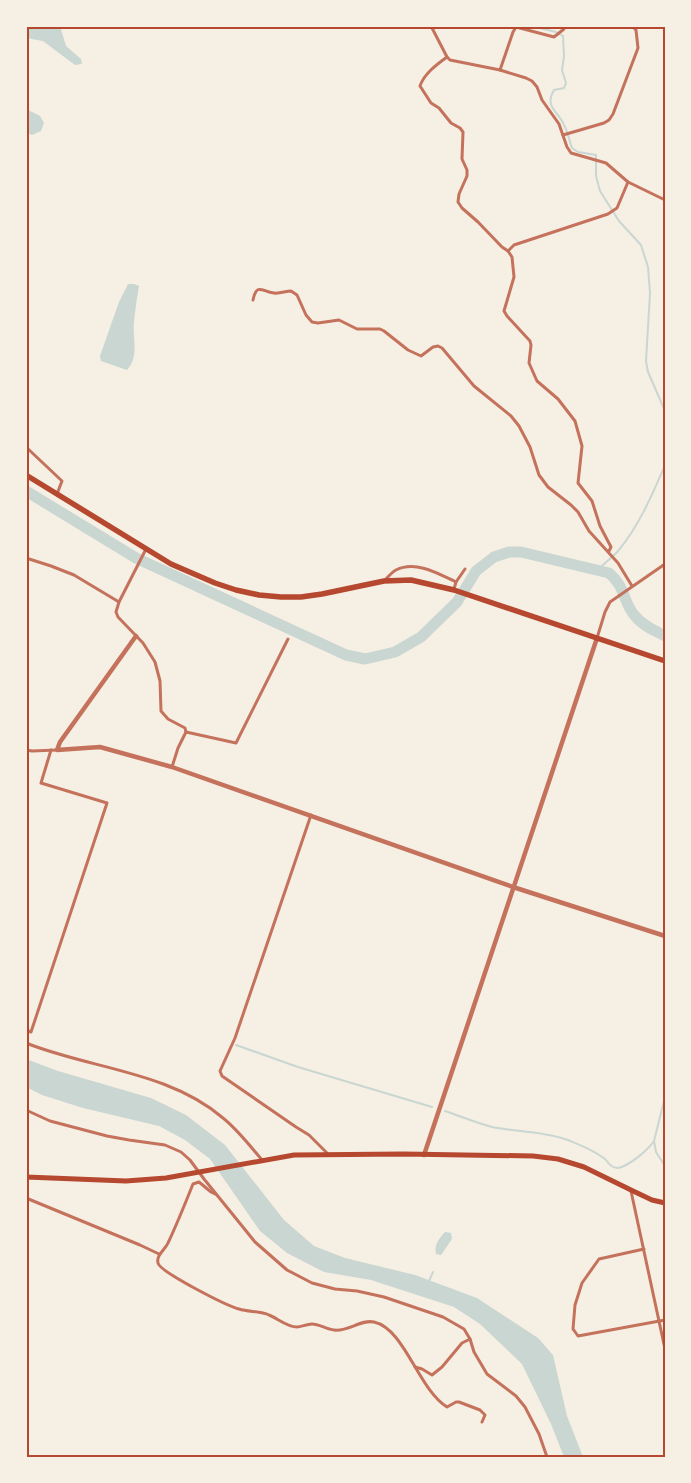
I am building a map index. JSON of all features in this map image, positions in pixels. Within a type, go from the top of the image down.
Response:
[{"type":"highway","points":[[26,475],[145,552],[206,580],[236,590],[259,595],[301,597],[384,581],[411,580],[454,590],[665,661]]},
{"type":"main road","points":[[26,1176],[126,1181],[166,1178],[294,1155],[534,1156],[558,1159],[584,1167],[652,1200],[665,1203]]},
{"type":"street","points":[[431,26],[447,57],[455,62],[500,70],[532,81],[537,87],[542,100],[559,124],[571,153],[602,161],[628,182],[665,200]]},
{"type":"street","points":[[500,70],[516,27],[554,37],[564,29],[563,26]]},
{"type":"street","points":[[563,136],[570,132],[604,123],[613,114],[638,48],[636,30],[632,26]]},
{"type":"street","points":[[447,57],[433,67],[422,80],[420,86],[431,103],[440,108],[451,123],[463,132],[462,158],[467,170],[458,202],[512,257],[514,277],[504,311],[530,341],[529,363],[538,381],[558,399],[575,421],[582,446],[578,483],[592,501],[600,526],[611,547],[608,551]]},
{"type":"street","points":[[508,251],[514,245],[608,214],[617,208],[628,182]]},
{"type":"street","points":[[253,300],[254,294],[258,289],[275,294],[291,291],[297,296],[306,315],[312,322],[339,320],[357,329],[380,329],[408,350],[421,356],[433,347],[438,346],[442,348],[474,386],[511,416],[524,434],[539,476],[548,487],[572,505],[578,512],[590,531],[618,563],[631,587]]},
{"type":"street","points":[[26,447],[62,480],[57,494]]},
{"type":"street","points":[[145,552],[119,602],[116,612],[118,617],[143,643],[155,662],[160,681],[162,711],[168,718],[185,728],[186,732],[236,743],[288,639]]},
{"type":"street","points":[[26,558],[74,576],[119,602]]},
{"type":"street","points":[[424,1155],[598,638],[605,612],[610,602],[616,597],[665,564]]},
{"type":"street","points":[[384,581],[396,570],[416,567],[424,568],[456,582]]},
{"type":"street","points":[[454,590],[456,582],[465,569]]},
{"type":"street","points":[[26,1030],[31,1032],[107,802],[41,783],[54,750],[136,636]]},
{"type":"street","points":[[172,766],[186,732]]},
{"type":"street","points":[[26,750],[100,747],[172,766],[513,887],[665,936]]},
{"type":"street","points":[[311,815],[235,1038],[220,1071],[222,1076],[309,1134],[328,1154]]},
{"type":"street","points":[[26,1043],[66,1057],[138,1075],[170,1086],[223,1117],[240,1134],[261,1161]]},
{"type":"street","points":[[26,1110],[50,1121],[107,1136],[165,1144],[181,1152],[202,1172],[204,1179],[254,1242],[287,1270],[312,1283],[384,1298],[443,1317],[464,1329],[470,1339],[474,1352],[487,1374],[516,1396],[525,1407],[539,1434],[547,1457]]},
{"type":"street","points":[[216,1194],[210,1192],[199,1182],[193,1184],[166,1247],[159,1254],[158,1266],[170,1275],[222,1302],[238,1309],[268,1314],[296,1327],[312,1324],[334,1330],[344,1330],[374,1322],[390,1331],[398,1340],[421,1377],[440,1402],[447,1406],[459,1402],[480,1410],[486,1415],[482,1422]]},
{"type":"street","points":[[631,1190],[665,1349]]},
{"type":"street","points":[[26,1198],[159,1254]]},
{"type":"street","points":[[644,1250],[599,1259],[582,1283],[575,1305],[573,1329],[578,1336],[665,1320]]},
{"type":"street","points":[[415,1367],[422,1368],[432,1375],[442,1367],[462,1343],[470,1339]]},
{"type":"shaded area","points":[[26,26],[60,26],[66,46],[81,59],[82,64],[75,65],[43,41],[26,38]]},
{"type":"shaded area","points":[[26,109],[40,116],[44,123],[41,131],[32,135],[26,132]]},
{"type":"shaded area","points":[[128,284],[139,286],[134,322],[135,347],[131,365],[127,370],[101,361],[100,356],[119,302]]},
{"type":"shaded area","points":[[26,1059],[58,1071],[151,1098],[186,1115],[225,1145],[284,1220],[314,1246],[345,1258],[415,1275],[477,1298],[538,1338],[553,1355],[567,1416],[583,1457],[564,1457],[551,1424],[522,1364],[480,1324],[454,1307],[371,1280],[324,1272],[287,1253],[260,1231],[210,1159],[185,1140],[159,1126],[83,1108],[42,1095],[26,1087]]},
{"type":"shaded area","points":[[445,1232],[451,1233],[452,1239],[441,1255],[436,1254],[436,1244]]},
{"type":"waterway","points":[[532,26],[556,32],[563,36],[564,56],[562,70],[566,83],[564,88],[554,90],[551,96],[551,105],[565,128],[572,148],[578,152],[596,155],[596,176],[600,191],[619,221],[641,245],[648,267],[650,293],[646,361],[648,372],[665,411]]},
{"type":"waterway","points":[[598,570],[626,541],[644,510],[665,465]]},
{"type":"waterway","points":[[26,491],[136,558],[346,655],[365,659],[395,652],[421,637],[457,602],[476,571],[494,557],[509,552],[521,552],[609,573],[619,584],[628,606],[635,616],[645,625],[665,636]]},
{"type":"waterway","points":[[236,1045],[298,1067],[432,1107]]},
{"type":"waterway","points":[[665,1097],[654,1141],[656,1152],[665,1166]]},
{"type":"waterway","points":[[445,1111],[492,1127],[559,1137],[588,1148],[616,1168],[633,1161],[654,1141]]},
{"type":"waterway","points":[[429,1281],[433,1272]]}]
